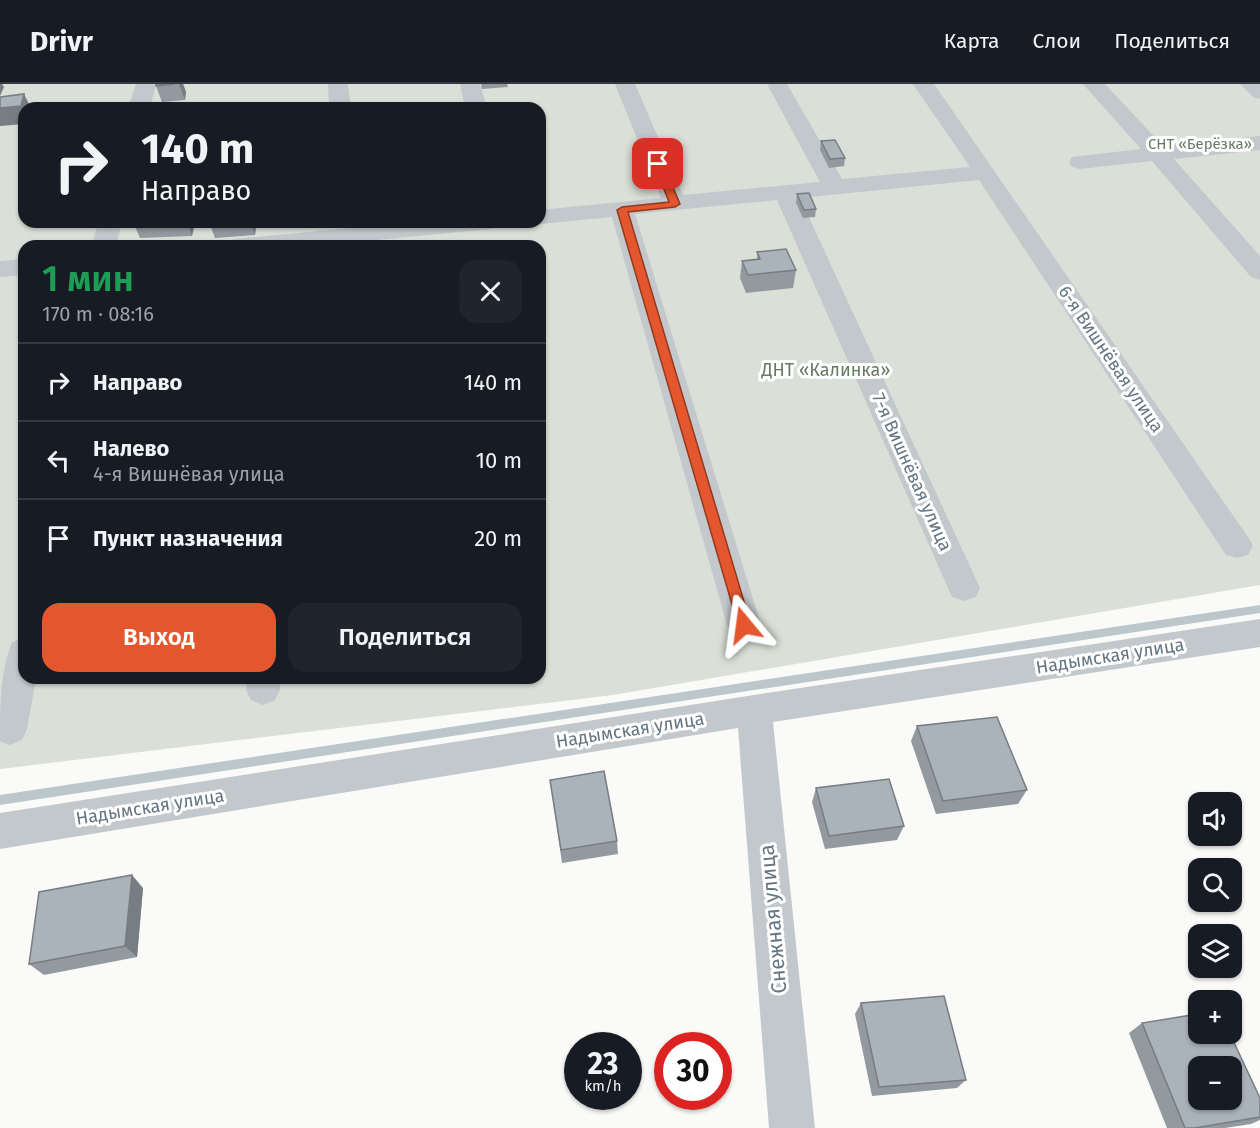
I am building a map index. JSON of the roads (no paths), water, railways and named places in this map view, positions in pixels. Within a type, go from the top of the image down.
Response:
[{"type":"street","points":[[141,102],[146,84]]},
{"type":"street","points":[[338,84],[340,102]]},
{"type":"street","points":[[470,84],[474,102]]},
{"type":"street","points":[[625,84],[675,204]]},
{"type":"street","points":[[777,84],[835,188]]},
{"type":"street","name":"6-я Вишнёвая улица","points":[[923,84],[985,172],[1237,546]]},
{"type":"street","points":[[1093,84],[1158,154],[1260,272]]},
{"type":"street","points":[[1250,84],[1260,93]]},
{"type":"street","points":[[1080,162],[1260,143]]},
{"type":"street","points":[[546,216],[985,172]]},
{"type":"street","name":"7-я Вишнёвая улица","points":[[786,193],[964,588]]},
{"type":"street","points":[[622,210],[744,625]]},
{"type":"street","points":[[294,240],[348,229],[455,236],[476,228]]},
{"type":"street","points":[[0,269],[18,268]]},
{"type":"street","name":"Надымская улица","points":[[0,831],[754,710],[1260,633]]},
{"type":"street","points":[[9,729],[18,683]]},
{"type":"street","name":"Снежная улица","points":[[754,710],[792,1128]]},
{"type":"waterway","points":[[0,800],[1260,609]]},
{"type":"park label","name":"СНТ «Берёзка»","points":[[1200,144]]},
{"type":"park label","name":"ДНТ «Калинка»","points":[[826,370]]}]
